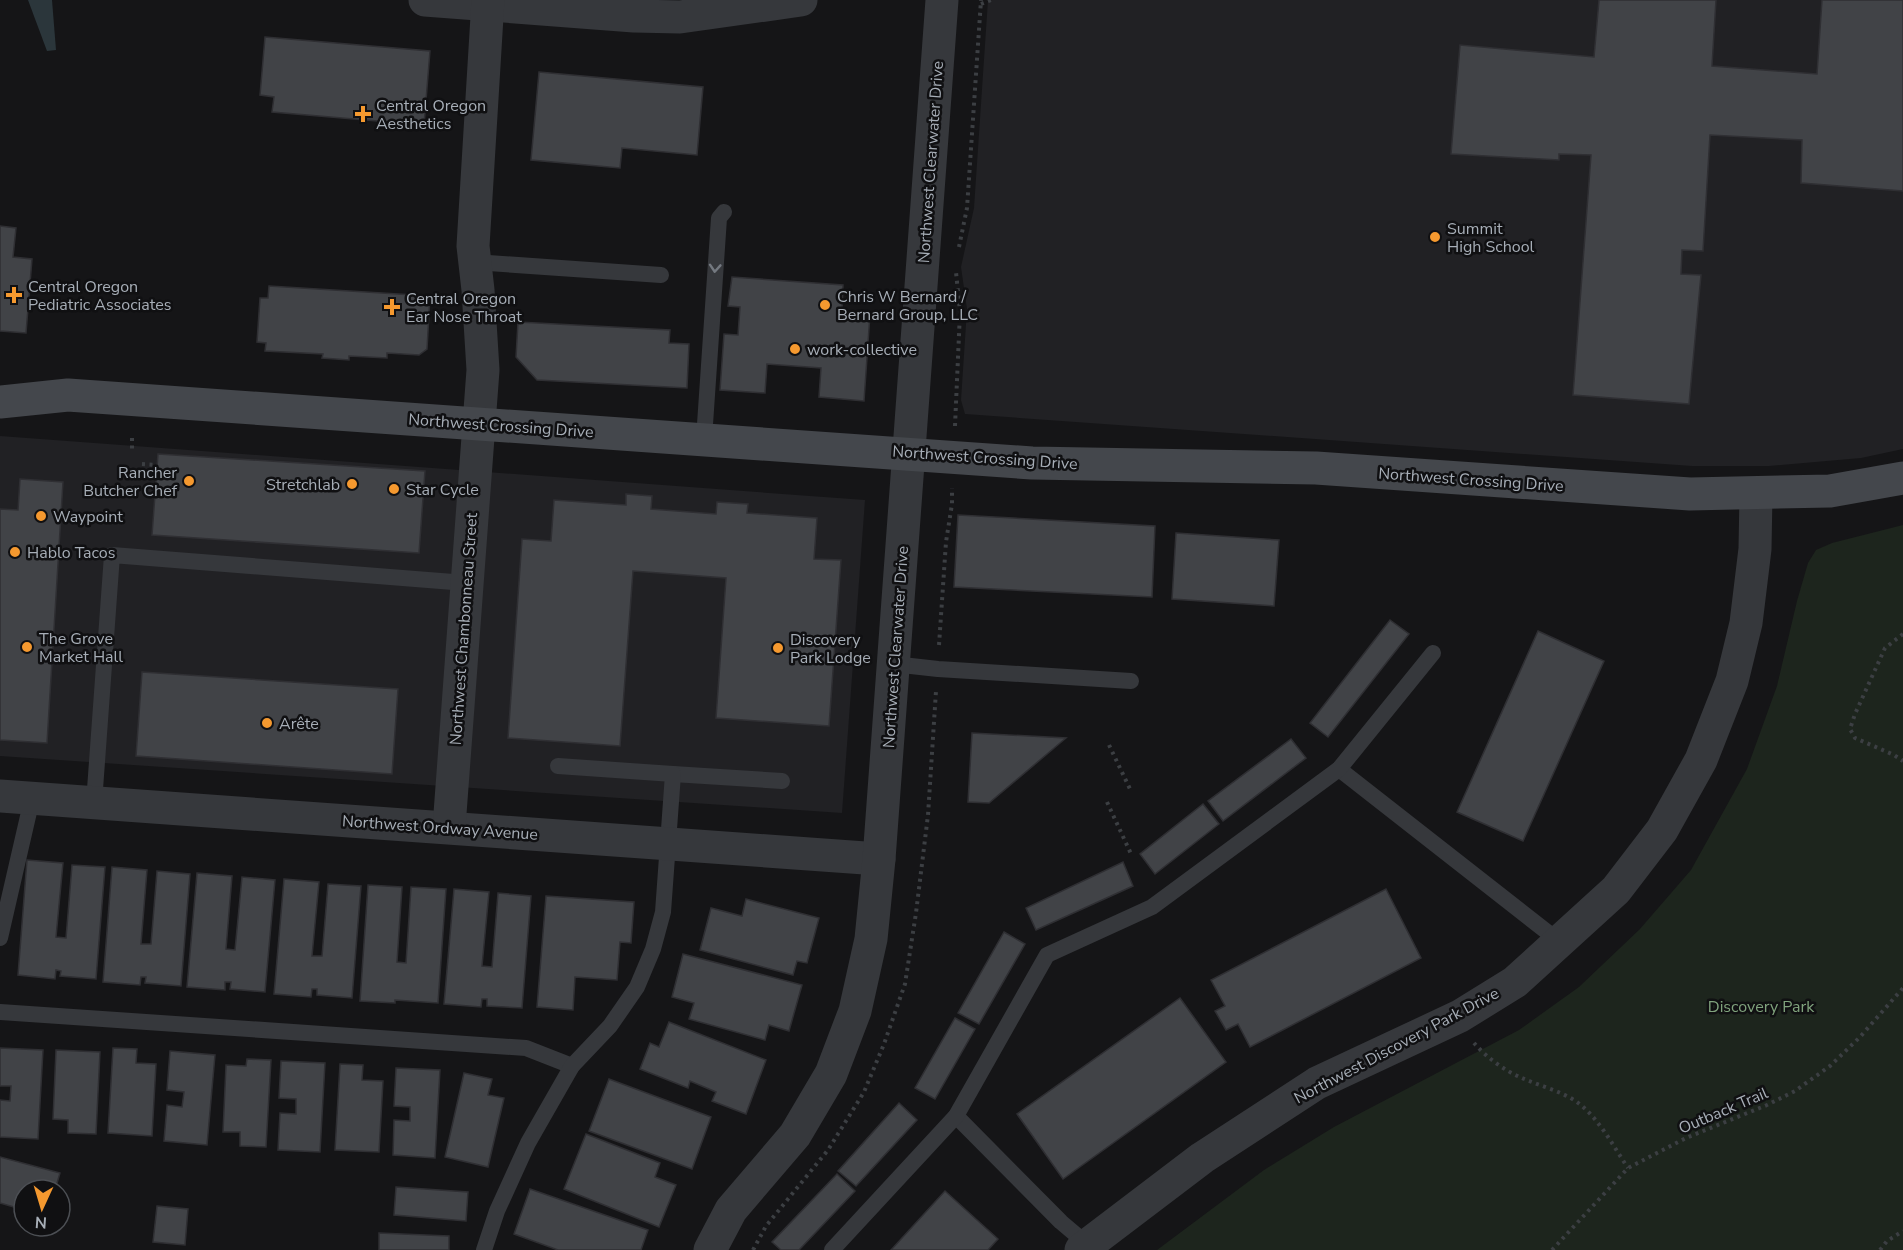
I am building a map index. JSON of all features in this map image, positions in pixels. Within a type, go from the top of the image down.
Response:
[{"type":"street","points":[[425,0],[488,2],[634,16],[680,17],[801,0]]},
{"type":"street","name":"Northwest Clearwater Drive","points":[[710,1250],[731,1210],[795,1135],[831,1074],[855,1011],[871,939],[879,860],[942,0]]},
{"type":"street","name":"Northwest Chambonneau Street","points":[[449,827],[483,370],[473,246],[488,2]]},
{"type":"street","name":"Northwest Crossing Drive","points":[[0,377],[68,395]]},
{"type":"street","name":"Northwest Crossing Drive","points":[[0,402],[68,395],[1032,463],[1316,468],[1690,494],[1830,491],[1903,478]]},
{"type":"street","name":"Northwest Discovery Park Drive","points":[[1084,1247],[1202,1158],[1317,1083],[1460,1016],[1515,982],[1616,890],[1655,839],[1701,760],[1732,681],[1746,623],[1755,549],[1756,494]]},
{"type":"street","name":"Northwest Ordway Avenue","points":[[16,797],[879,860]]},
{"type":"lane","points":[[704,439],[718,218],[724,212]]},
{"type":"lane","points":[[474,262],[661,275]]},
{"type":"lane","points":[[94,803],[112,555],[466,584]]},
{"type":"lane","points":[[832,1250],[956,1116],[1047,955],[1152,907],[1339,769],[1433,653]]},
{"type":"lane","points":[[893,664],[1131,681]]},
{"type":"lane","points":[[558,766],[782,781]]},
{"type":"lane","points":[[1339,769],[1560,942]]},
{"type":"lane","points":[[484,1250],[497,1211],[528,1143],[572,1066],[610,1026],[637,987],[653,949],[663,912],[673,774]]},
{"type":"lane","points":[[0,938],[16,797]]},
{"type":"lane","points":[[0,1012],[526,1048],[572,1066]]},
{"type":"lane","points":[[956,1116],[1084,1247]]},
{"type":"path","points":[[981,4],[991,0]]},
{"type":"path","points":[[132,438],[132,453]]},
{"type":"path","points":[[142,464],[157,465]]},
{"type":"path","points":[[1903,634],[1885,648],[1850,729],[1855,738],[1894,755],[1903,762]]},
{"type":"path","points":[[1109,746],[1131,791]]},
{"type":"path","points":[[1107,802],[1132,856]]},
{"type":"path","name":"Outback Trail","points":[[1552,1250],[1628,1168],[1686,1138],[1767,1106],[1795,1091],[1830,1066],[1860,1037],[1903,988]]},
{"type":"path","points":[[1460,1016],[1475,1045],[1500,1066],[1521,1078],[1577,1102],[1585,1109],[1628,1168]]},
{"type":"path","points":[[1880,1250],[1887,1241],[1903,1231]]},
{"type":"shaded area","points":[[28,0],[52,0],[56,50],[47,51]]},
{"type":"shaded area","name":"Summit High School","points":[[988,0],[1903,0],[1903,449],[1861,458],[1769,466],[1692,466],[965,414],[961,400],[967,309],[961,267],[974,208]]},
{"type":"shaded area","points":[[0,436],[865,500],[842,813],[0,756]]},
{"type":"green space","name":"Discovery Park","points":[[1903,525],[1903,1250],[1157,1250],[1264,1170],[1334,1127],[1519,1030],[1579,987],[1640,929],[1691,870],[1747,769],[1777,686],[1808,563],[1816,550],[1832,543]]},
{"type":"building","points":[[1599,0],[1716,0],[1712,66],[1817,74],[1822,0],[1903,0],[1903,191],[1801,183],[1802,140],[1710,135],[1703,251],[1682,250],[1681,274],[1701,275],[1689,404],[1573,395],[1591,155],[1559,154],[1559,160],[1451,154],[1460,45],[1594,57]]},
{"type":"building","points":[[265,37],[430,51],[424,125],[272,112],[274,97],[260,95]]},
{"type":"building","points":[[539,72],[703,87],[697,155],[622,148],[620,168],[531,160]]},
{"type":"building","name":"Central Oregon Pediatric Associates","points":[[0,226],[16,228],[13,257],[32,259],[26,333],[0,331]]},
{"type":"building","name":"work-collective","points":[[732,277],[843,285],[842,312],[870,314],[864,401],[819,397],[821,368],[767,364],[765,393],[720,390],[724,334],[738,335],[740,307],[728,306]]},
{"type":"building","points":[[269,286],[430,296],[427,349],[419,355],[387,353],[387,358],[349,356],[349,360],[322,358],[323,354],[265,351],[266,343],[257,342],[260,298],[268,298]]},
{"type":"building","points":[[518,322],[670,330],[669,343],[689,344],[687,388],[537,380],[516,357]]},
{"type":"building","points":[[158,454],[425,471],[419,553],[152,535]]},
{"type":"building","name":"The Grove Market Hall","points":[[20,479],[63,482],[47,743],[0,740],[0,509],[18,510]]},
{"type":"building","name":"Discovery Park Lodge","points":[[626,494],[652,496],[651,509],[716,514],[717,502],[748,504],[747,513],[817,518],[814,559],[841,560],[829,726],[716,718],[726,578],[633,571],[620,746],[508,738],[522,539],[551,541],[554,500],[626,505]]},
{"type":"building","points":[[958,515],[1155,526],[1152,597],[954,587]]},
{"type":"building","points":[[1176,533],[1279,540],[1274,606],[1172,599]]},
{"type":"building","points":[[1390,620],[1409,634],[1328,737],[1310,723]]},
{"type":"building","points":[[1538,631],[1604,661],[1523,841],[1457,812]]},
{"type":"building","name":"Arête","points":[[142,672],[398,689],[392,774],[136,756]]},
{"type":"building","points":[[972,733],[1066,738],[989,803],[968,802]]},
{"type":"building","points":[[1291,739],[1306,758],[1223,821],[1208,801]]},
{"type":"building","points":[[1203,804],[1219,824],[1155,874],[1140,854]]},
{"type":"building","points":[[27,860],[63,863],[56,937],[66,938],[72,865],[105,867],[96,979],[60,976],[61,971],[56,970],[55,979],[18,975]]},
{"type":"building","points":[[1123,862],[1133,886],[1036,930],[1026,908]]},
{"type":"building","points":[[112,867],[147,870],[141,944],[151,944],[157,871],[190,874],[181,986],[145,983],[146,977],[141,977],[140,985],[103,982]]},
{"type":"building","points":[[197,873],[232,876],[226,949],[235,950],[242,877],[275,880],[265,992],[230,989],[231,982],[225,982],[225,990],[187,987]]},
{"type":"building","points":[[284,879],[319,882],[312,956],[322,956],[328,884],[361,886],[352,998],[317,995],[317,989],[312,989],[311,997],[274,994]]},
{"type":"building","points":[[368,885],[402,887],[397,962],[406,963],[411,887],[446,889],[438,1003],[395,1000],[395,1003],[360,1001]]},
{"type":"building","points":[[454,889],[489,892],[482,966],[492,967],[498,893],[531,896],[522,1008],[487,1006],[487,999],[482,999],[481,1007],[444,1004]]},
{"type":"building","points":[[1386,889],[1421,958],[1250,1047],[1238,1024],[1226,1030],[1215,1011],[1225,1006],[1211,980]]},
{"type":"building","points":[[546,896],[634,902],[631,943],[620,942],[617,980],[575,977],[573,1010],[537,1007]]},
{"type":"building","points":[[746,899],[819,918],[807,963],[797,961],[793,975],[700,950],[711,908],[742,916]]},
{"type":"building","points":[[1004,932],[1025,944],[979,1024],[958,1013]]},
{"type":"building","points":[[683,954],[802,985],[789,1031],[769,1025],[765,1040],[689,1019],[694,1003],[672,997]]},
{"type":"building","points":[[1180,998],[1226,1062],[1063,1179],[1017,1114]]},
{"type":"building","points":[[955,1018],[975,1029],[935,1099],[915,1088]]},
{"type":"building","points":[[669,1022],[766,1060],[746,1114],[712,1101],[716,1092],[690,1081],[688,1088],[640,1069],[650,1043],[659,1047]]},
{"type":"building","points":[[0,1048],[43,1050],[38,1139],[0,1137],[0,1100],[10,1101],[11,1086],[0,1086]]},
{"type":"building","points":[[113,1048],[137,1049],[136,1063],[156,1064],[152,1136],[108,1133]]},
{"type":"building","points":[[56,1050],[100,1052],[96,1134],[68,1133],[68,1120],[53,1119]]},
{"type":"building","points":[[170,1051],[215,1055],[207,1145],[164,1141],[167,1105],[182,1107],[184,1092],[167,1090]]},
{"type":"building","points":[[247,1059],[271,1060],[266,1147],[240,1146],[240,1132],[223,1132],[226,1065],[246,1066]]},
{"type":"building","points":[[281,1061],[325,1063],[320,1152],[278,1150],[280,1113],[296,1114],[296,1099],[279,1098]]},
{"type":"building","points":[[340,1064],[363,1065],[362,1080],[383,1081],[379,1152],[335,1150]]},
{"type":"building","points":[[396,1068],[440,1070],[435,1158],[393,1155],[394,1120],[410,1121],[410,1107],[394,1106]]},
{"type":"building","points":[[464,1073],[492,1079],[488,1095],[504,1098],[488,1167],[445,1157]]},
{"type":"building","points":[[609,1079],[711,1117],[692,1169],[589,1131]]},
{"type":"building","points":[[899,1103],[917,1120],[856,1186],[838,1171]]},
{"type":"building","points":[[586,1134],[660,1163],[655,1177],[676,1185],[659,1227],[564,1189]]},
{"type":"building","points":[[0,1157],[60,1173],[59,1178],[12,1178],[12,1206],[0,1203]]},
{"type":"building","points":[[837,1174],[855,1191],[799,1250],[781,1250],[772,1242]]},
{"type":"building","points":[[396,1187],[468,1192],[466,1221],[394,1215]]},
{"type":"building","points":[[530,1189],[648,1230],[641,1250],[558,1250],[514,1234]]},
{"type":"building","points":[[945,1191],[998,1239],[988,1250],[891,1250]]},
{"type":"building","points":[[157,1206],[188,1209],[185,1245],[153,1242]]},
{"type":"building","points":[[379,1233],[449,1236],[449,1250],[379,1250]]},
{"type":"place","name":"Central Oregon Aesthetics","points":[[363,114]]},
{"type":"place","name":"Summit High School","points":[[1435,237]]},
{"type":"place","name":"Central Oregon Pediatric Associates","points":[[14,295]]},
{"type":"place","name":"Chris W Bernard / Bernard Group, LLC","points":[[825,305]]},
{"type":"place","name":"Central Oregon Ear Nose Throat","points":[[392,307]]},
{"type":"place","name":"work-collective","points":[[795,349]]},
{"type":"place","name":"Rancher Butcher Chef","points":[[189,481]]},
{"type":"place","name":"Stretchlab","points":[[352,484]]},
{"type":"place","name":"Star Cycle","points":[[394,489]]},
{"type":"place","name":"Waypoint","points":[[41,516]]},
{"type":"place","name":"Hablo Tacos","points":[[15,552]]},
{"type":"place","name":"The Grove Market Hall","points":[[27,647]]},
{"type":"place","name":"Discovery Park Lodge","points":[[778,648]]},
{"type":"place","name":"Arête","points":[[267,723]]}]
